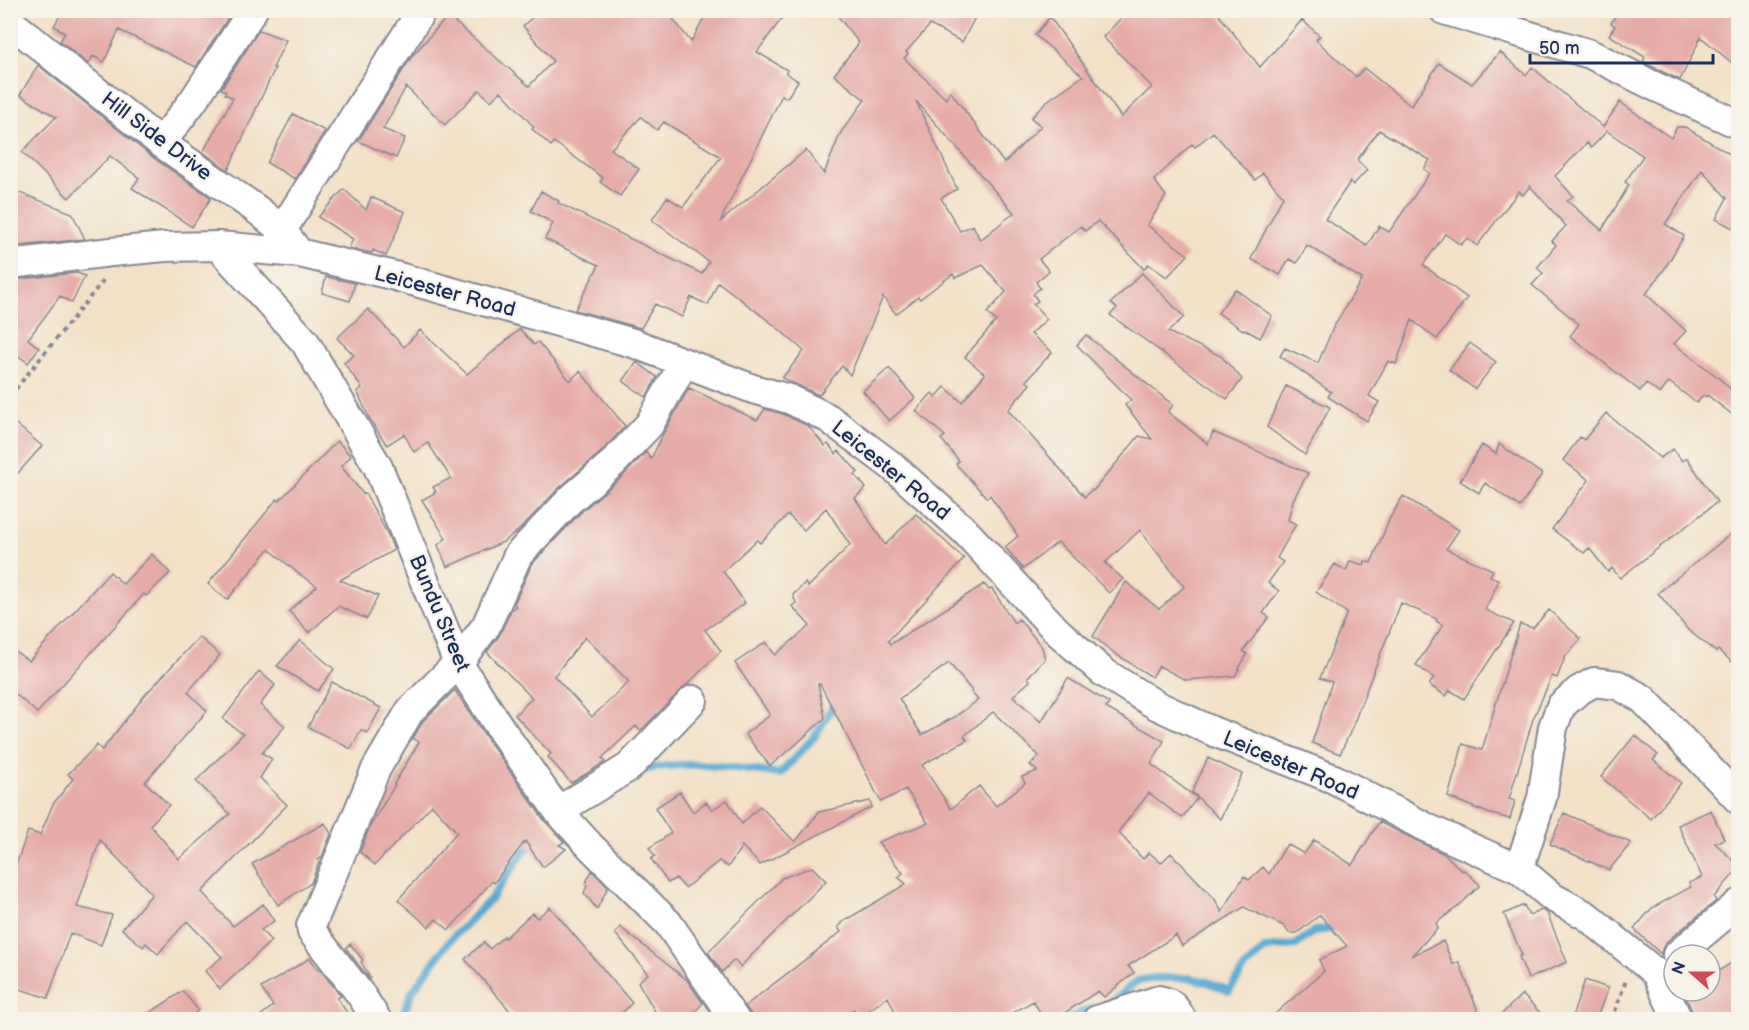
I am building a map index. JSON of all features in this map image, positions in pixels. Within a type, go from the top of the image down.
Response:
[{"type":"street","points":[[161,143],[193,101],[254,10]]},
{"type":"street","points":[[282,230],[422,10]]},
{"type":"street","points":[[1444,10],[1590,54],[1738,124]]},
{"type":"street","name":"Hill Side Drive","points":[[10,22],[161,143],[256,209],[282,230],[299,253]]},
{"type":"street","name":"Leicester Road","points":[[10,264],[165,247],[218,246],[299,253],[395,276],[633,343],[753,389],[789,399],[828,418],[891,466],[965,531],[990,561],[1057,631],[1104,672],[1156,705],[1212,731],[1334,779],[1427,828],[1519,869],[1552,897],[1662,958]]},
{"type":"street","name":"Bundu Street","points":[[218,246],[304,342],[378,467],[458,663],[502,731],[558,811],[668,923],[735,1020]]},
{"type":"street","points":[[376,1020],[361,995],[312,932],[311,926],[376,769],[410,711],[458,663],[486,626],[518,555],[571,499],[612,464],[649,425],[684,363]]},
{"type":"street","points":[[1519,869],[1542,798],[1552,727],[1561,706],[1578,691],[1594,682],[1618,685],[1642,699],[1738,799]]},
{"type":"street","points":[[558,811],[629,767],[693,700]]},
{"type":"street","points":[[1692,943],[1738,904]]},
{"type":"street","points":[[1097,1020],[1159,1000],[1175,1007],[1182,1020]]},
{"type":"street","name":"Leicester Road","points":[[1675,1003],[1678,1020]]},
{"type":"path","points":[[10,396],[102,282],[111,252]]},
{"type":"path","points":[[1612,1020],[1625,981],[1662,965]]},
{"type":"building","points":[[63,10],[233,10],[196,67],[119,30],[104,62],[93,56],[88,64],[60,41],[65,33],[54,26]]},
{"type":"building","points":[[540,10],[666,10],[691,42],[709,10],[788,10],[757,52],[787,70],[786,73],[798,81],[787,98],[782,95],[720,222],[806,150],[824,174],[841,132],[865,100],[834,75],[859,43],[833,10],[979,10],[962,42],[930,25],[906,52],[908,54],[904,58],[946,99],[950,91],[1004,163],[1041,126],[1031,118],[1047,101],[1083,76],[1035,35],[1050,17],[1121,117],[1152,87],[1103,37],[1129,10],[1215,10],[1260,67],[1302,20],[1320,36],[1316,40],[1356,77],[1364,68],[1411,106],[1439,63],[1472,84],[1500,52],[1526,75],[1532,67],[1603,127],[1620,102],[1671,138],[1677,127],[1685,127],[1730,154],[1738,164],[1738,231],[1716,219],[1727,198],[1702,170],[1665,224],[1684,236],[1646,294],[1686,331],[1674,344],[1719,378],[1738,396],[1738,419],[1707,395],[1706,397],[1703,395],[1697,403],[1669,382],[1660,394],[1646,383],[1640,391],[1570,336],[1579,324],[1532,285],[1543,273],[1537,268],[1556,245],[1552,241],[1566,226],[1530,186],[1523,195],[1519,191],[1477,246],[1467,238],[1461,245],[1445,234],[1423,265],[1467,298],[1437,339],[1412,320],[1396,364],[1388,361],[1369,396],[1379,402],[1367,421],[1328,397],[1331,392],[1280,356],[1285,348],[1318,363],[1333,328],[1362,279],[1307,245],[1297,263],[1289,259],[1280,275],[1251,259],[1283,196],[1263,173],[1255,180],[1213,132],[1195,147],[1192,144],[1154,180],[1166,196],[1147,225],[1188,255],[1167,277],[1148,264],[1144,269],[1098,221],[1085,231],[1081,226],[1039,259],[1049,271],[1036,282],[1040,288],[1033,294],[1038,301],[1033,304],[1047,319],[1031,334],[1052,352],[1026,381],[1030,384],[1008,410],[1085,497],[1091,490],[1093,491],[1139,436],[1152,439],[1125,405],[1131,400],[1077,345],[1086,335],[1173,405],[1168,412],[1208,444],[1213,432],[1308,473],[1293,500],[1288,520],[1296,524],[1277,558],[1283,562],[1268,583],[1279,591],[1263,613],[1269,617],[1243,651],[1247,654],[1235,676],[1186,680],[1159,666],[1152,677],[1114,653],[1093,636],[1126,582],[1159,609],[1184,587],[1140,530],[1105,563],[1123,579],[1109,593],[1058,542],[1023,569],[1005,547],[1018,536],[990,495],[987,498],[956,464],[959,461],[941,439],[945,436],[916,411],[932,393],[936,397],[945,387],[962,402],[985,374],[965,357],[996,321],[987,313],[1006,292],[983,265],[955,278],[953,274],[896,314],[883,297],[850,375],[842,366],[819,395],[782,378],[804,351],[718,282],[708,305],[691,297],[682,317],[655,304],[641,328],[575,310],[599,265],[545,239],[553,223],[531,211],[541,191],[559,201],[558,203],[702,274],[709,262],[652,220],[667,197],[683,207],[721,157],[664,122],[657,130],[641,117],[611,149],[639,169],[620,196],[600,182],[603,178],[554,142],[551,146],[532,129],[534,127],[501,91],[491,101],[479,90],[445,125],[406,87],[383,129],[405,138],[396,158],[358,141],[412,56],[448,16],[529,86],[553,61],[523,26]],"holes":[[[916,101],[1014,213],[980,240],[973,225],[960,231],[941,198],[957,189]],[[1379,130],[1430,160],[1424,169],[1430,173],[1389,232],[1379,226],[1367,246],[1325,219],[1350,182],[1353,185],[1367,170],[1357,160]],[[1607,131],[1643,156],[1625,182],[1629,185],[1602,230],[1567,201],[1573,196],[1555,176],[1587,143],[1591,148]]]},
{"type":"building","points":[[1619,10],[1738,10],[1738,68],[1701,37],[1680,80],[1663,72],[1643,62],[1645,57],[1609,35],[1615,26],[1611,23]]},
{"type":"building","points":[[259,30],[286,40],[228,170],[203,152],[233,98],[221,89]]},
{"type":"building","points":[[38,65],[151,156],[211,198],[192,227],[132,188],[139,178],[110,156],[69,198],[22,152],[56,117],[20,95]]},
{"type":"building","points":[[293,114],[325,131],[295,179],[267,163]]},
{"type":"building","points":[[10,189],[72,213],[85,239],[10,247],[15,227],[10,225]]},
{"type":"building","points":[[344,189],[366,210],[371,197],[405,212],[386,256],[373,250],[372,253],[349,248],[353,239],[318,217]]},
{"type":"building","points":[[77,273],[85,276],[72,303],[60,296],[28,339],[39,348],[28,363],[16,354],[10,360],[10,327],[13,324],[11,280]]},
{"type":"building","points":[[1142,273],[1184,317],[1168,332],[1221,356],[1242,379],[1227,399],[1110,315],[1117,308],[1111,303]]},
{"type":"building","points":[[326,277],[355,283],[350,301],[322,293]]},
{"type":"building","points":[[1235,289],[1272,316],[1260,338],[1243,330],[1218,313]]},
{"type":"building","points":[[368,309],[404,347],[420,330],[467,374],[520,329],[534,345],[538,342],[570,381],[580,371],[625,426],[601,452],[559,488],[519,530],[503,542],[447,567],[438,545],[446,538],[422,500],[436,492],[433,487],[451,478],[428,443],[414,452],[404,434],[387,445],[370,420],[357,391],[362,388],[344,363],[354,355],[337,338]]},
{"type":"building","points":[[1470,343],[1496,362],[1475,389],[1449,370]]},
{"type":"building","points":[[637,362],[657,377],[646,397],[623,381]]},
{"type":"building","points":[[889,368],[915,398],[889,421],[863,391]]},
{"type":"building","points":[[1286,386],[1330,407],[1305,455],[1267,427]]},
{"type":"building","points":[[689,388],[757,420],[765,409],[783,414],[808,426],[825,446],[828,444],[836,454],[839,451],[858,472],[855,475],[866,488],[855,498],[885,545],[916,514],[964,559],[888,641],[891,644],[984,584],[989,590],[992,589],[1014,623],[1019,619],[1042,647],[1045,659],[1028,677],[1030,681],[1013,696],[1041,722],[1068,678],[1109,703],[1106,708],[1164,741],[1151,764],[1197,798],[1182,818],[1149,793],[1118,832],[1143,859],[1149,852],[1161,863],[1171,853],[1214,898],[1222,912],[1244,876],[1249,880],[1263,867],[1269,874],[1287,844],[1304,854],[1314,840],[1352,865],[1379,822],[1446,855],[1480,885],[1460,905],[1436,923],[1438,928],[1411,956],[1443,941],[1453,964],[1459,962],[1479,1014],[1467,1020],[1268,1020],[1324,971],[1319,960],[1347,946],[1320,915],[1297,933],[1289,933],[1284,926],[1244,907],[1182,946],[1176,935],[1128,966],[1134,973],[1104,997],[1098,991],[1054,1020],[1045,1020],[1033,1001],[1001,1020],[899,1020],[888,997],[859,1017],[854,1009],[839,1020],[755,1020],[745,1006],[841,932],[838,927],[841,923],[906,884],[898,877],[903,873],[878,842],[928,823],[906,789],[881,802],[820,684],[818,684],[825,718],[770,766],[745,734],[770,715],[735,663],[766,642],[775,655],[810,626],[792,606],[796,603],[793,595],[805,583],[808,587],[850,545],[826,508],[804,530],[788,515],[760,543],[757,540],[723,571],[745,603],[705,630],[721,651],[640,731],[636,726],[602,758],[605,762],[571,783],[548,757],[551,754],[515,715],[532,698],[487,652],[499,636],[511,610],[516,606],[514,604],[532,564],[582,511],[623,476],[646,452],[651,459]],"holes":[[[585,637],[629,682],[592,717],[554,676]],[[949,663],[978,700],[956,716],[922,735],[899,699]],[[993,712],[1039,756],[1030,765],[1037,771],[1022,777],[1025,783],[996,806],[979,786],[951,809],[922,765],[967,740],[964,736]]]},
{"type":"building","points":[[1606,413],[1660,458],[1673,449],[1682,461],[1687,458],[1717,502],[1620,578],[1612,568],[1608,572],[1589,548],[1584,553],[1552,529],[1589,480],[1563,460],[1580,437],[1584,440]]},
{"type":"building","points":[[10,419],[42,446],[10,482]]},
{"type":"building","points":[[337,441],[351,456],[341,466],[363,494],[365,493],[394,550],[340,580],[378,596],[367,619],[338,606],[309,633],[289,611],[317,586],[269,549],[227,600],[208,584],[277,499],[279,501]]},
{"type":"building","points":[[1499,444],[1542,474],[1520,507],[1485,483],[1479,493],[1460,481],[1482,445],[1496,454]]},
{"type":"building","points":[[1403,496],[1459,530],[1446,549],[1493,570],[1490,576],[1499,580],[1485,610],[1514,623],[1464,699],[1450,690],[1446,696],[1429,685],[1434,678],[1416,665],[1443,625],[1436,621],[1437,619],[1401,603],[1340,754],[1312,743],[1332,682],[1320,678],[1347,613],[1316,592],[1335,564],[1346,571],[1350,561],[1364,565],[1365,561],[1371,563],[1390,518]]},
{"type":"building","points":[[1738,528],[1738,667],[1688,630],[1658,593]]},
{"type":"building","points":[[152,554],[170,573],[146,596],[144,594],[37,713],[10,689],[10,648],[29,661],[110,572],[123,584]]},
{"type":"building","points":[[1549,610],[1581,639],[1565,657],[1557,678],[1552,676],[1533,719],[1509,799],[1515,801],[1510,819],[1448,797],[1463,744],[1482,750],[1520,624],[1533,628]]},
{"type":"building","points":[[199,637],[220,655],[188,692],[207,711],[145,782],[169,805],[150,825],[179,859],[230,814],[196,781],[243,734],[223,719],[259,671],[275,685],[260,705],[285,726],[262,753],[272,759],[260,778],[287,805],[202,892],[233,926],[263,904],[274,921],[261,930],[271,941],[220,989],[205,971],[222,957],[187,921],[158,954],[146,943],[143,947],[122,929],[152,894],[100,840],[77,907],[112,915],[101,945],[70,933],[48,998],[10,986],[10,882],[28,831],[40,835],[53,804],[73,779],[68,774],[97,745],[102,750],[145,695]]},
{"type":"building","points":[[300,640],[334,669],[318,691],[277,666]]},
{"type":"building","points":[[332,682],[381,708],[367,733],[361,730],[351,749],[308,727]]},
{"type":"building","points":[[455,690],[544,820],[564,842],[559,845],[566,849],[543,867],[525,841],[494,883],[492,881],[449,930],[436,919],[429,927],[398,900],[457,832],[432,805],[375,865],[360,852],[370,826],[419,742],[413,738],[423,721]]},
{"type":"building","points":[[1635,735],[1658,755],[1653,760],[1681,783],[1651,819],[1601,777]]},
{"type":"building","points":[[1208,758],[1242,774],[1220,819],[1192,792]]},
{"type":"building","points":[[680,792],[693,812],[706,802],[712,810],[727,800],[742,824],[760,806],[795,842],[819,812],[870,801],[872,807],[760,865],[742,846],[728,867],[719,861],[685,888],[676,878],[668,883],[651,859],[655,856],[649,848],[671,833],[655,808]]},
{"type":"building","points":[[1711,810],[1724,839],[1715,843],[1738,865],[1738,869],[1714,897],[1716,901],[1665,943],[1662,943],[1661,954],[1634,929],[1652,908],[1691,887],[1689,883],[1702,877],[1678,825]]},
{"type":"building","points":[[1564,813],[1631,843],[1609,870],[1550,844]]},
{"type":"building","points":[[325,823],[331,834],[322,857],[318,860],[311,883],[278,905],[252,864]]},
{"type":"building","points":[[812,867],[826,881],[740,967],[734,960],[722,972],[708,952],[782,878]]},
{"type":"building","points":[[592,871],[608,887],[597,909],[584,893],[587,886],[585,884]]},
{"type":"building","points":[[1524,905],[1529,915],[1542,910],[1547,913],[1567,962],[1528,979],[1519,956],[1522,955],[1504,914]]},
{"type":"building","points":[[550,907],[632,1003],[615,1020],[518,1020],[465,959],[484,942],[490,949],[532,913],[537,918]]},
{"type":"building","points":[[620,927],[687,980],[703,1003],[687,1020],[660,1020],[638,982],[648,974],[615,933]]},
{"type":"building","points":[[350,944],[363,960],[361,962],[369,979],[346,948]]},
{"type":"building","points":[[310,958],[341,996],[337,998],[352,1020],[255,1020],[273,1006],[261,988]]},
{"type":"building","points":[[1738,959],[1738,1020],[1694,1020],[1688,1003],[1722,1003],[1722,969]]},
{"type":"building","points":[[1585,980],[1608,988],[1596,1020],[1571,1020]]},
{"type":"building","points":[[183,991],[198,1010],[188,1020],[139,1020]]},
{"type":"building","points":[[1522,994],[1547,1020],[1496,1020]]},
{"type":"waterway","points":[[640,771],[674,765],[692,765],[780,774],[815,736],[837,699]]},
{"type":"waterway","points":[[401,1020],[412,992],[450,940],[490,900],[523,853],[535,841]]},
{"type":"waterway","points":[[1111,1002],[1137,981],[1156,978],[1189,978],[1208,982],[1229,991],[1244,969],[1266,948],[1296,945],[1314,931],[1339,926]]},
{"type":"waterway","points":[[1068,1020],[1094,1008]]}]
